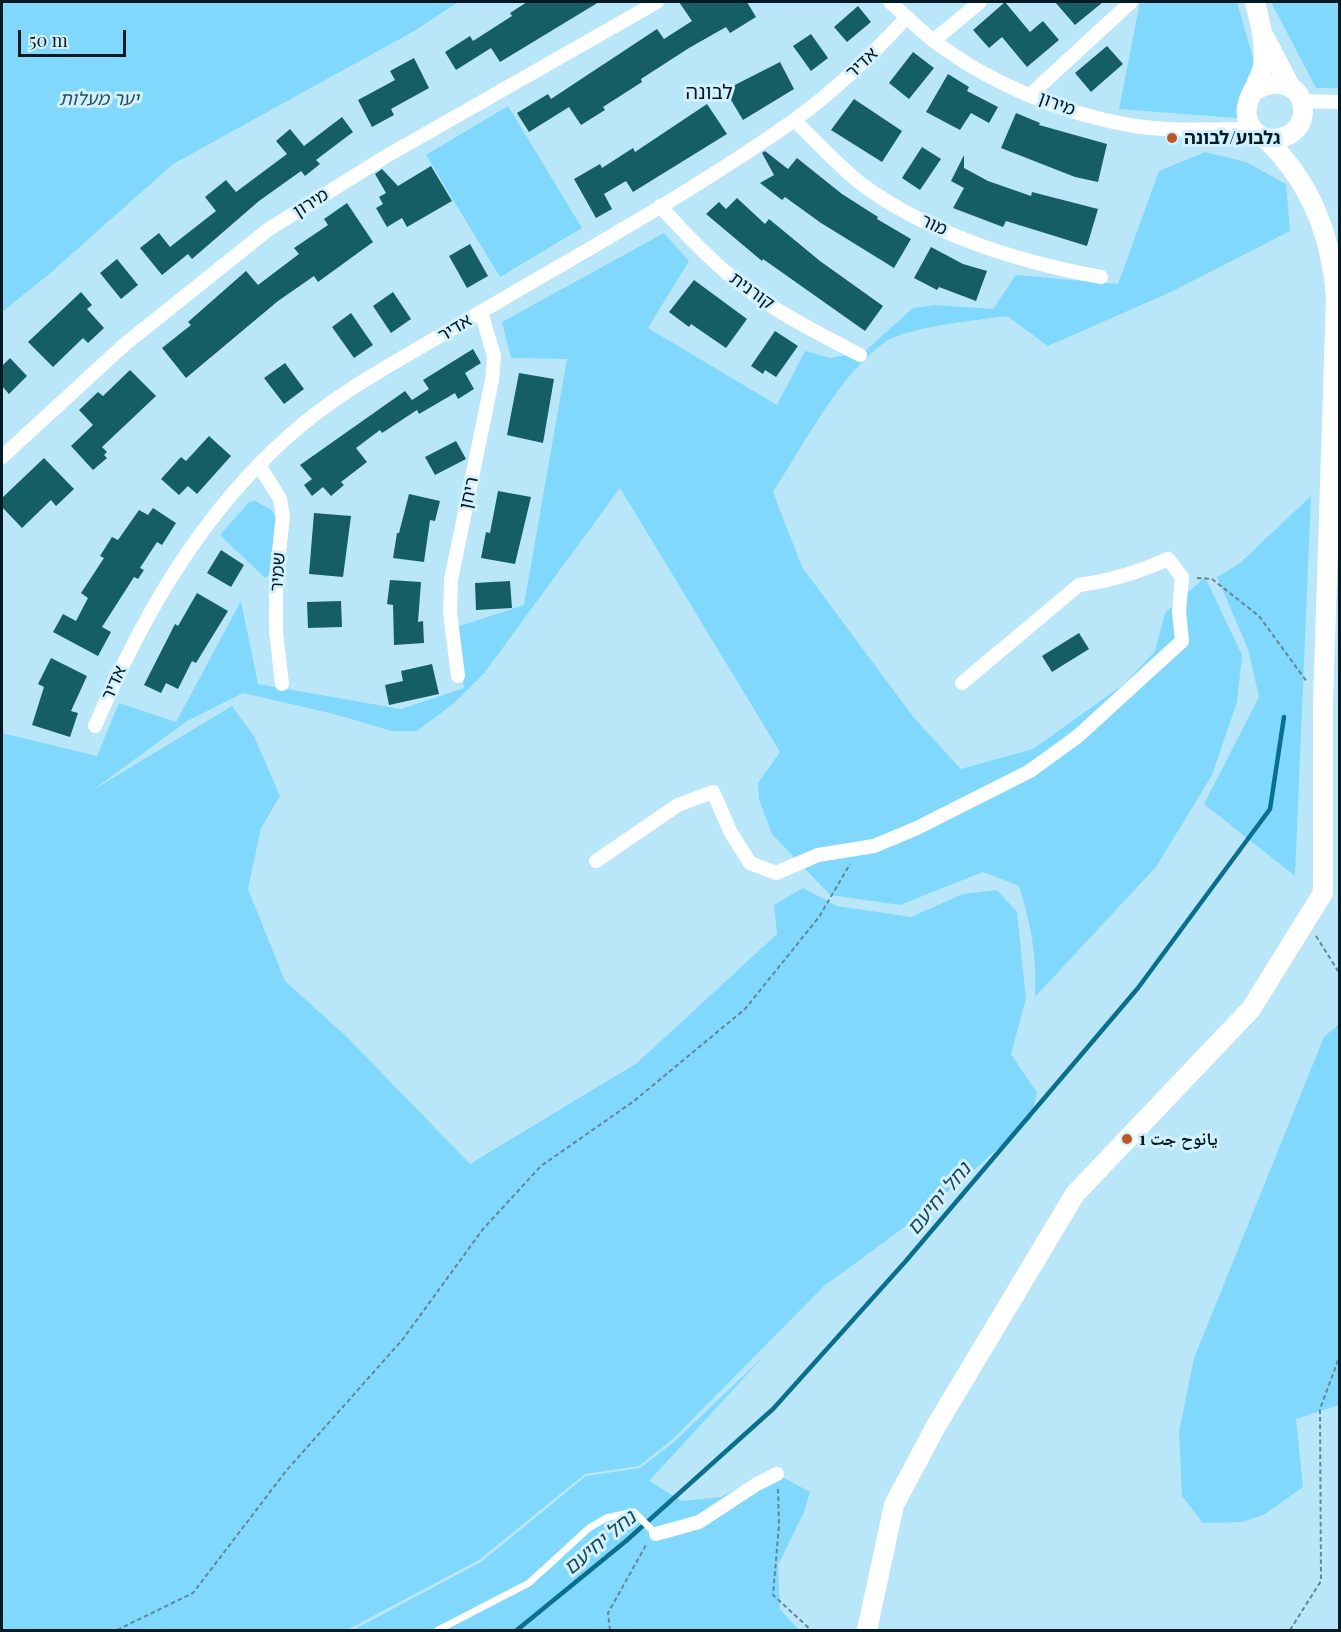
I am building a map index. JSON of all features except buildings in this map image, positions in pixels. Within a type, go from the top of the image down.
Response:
[{"type":"main road","points":[[1254,2],[1262,32],[1264,63],[1256,90]]},
{"type":"main road","points":[[1259,134],[1284,138],[1296,130],[1302,119],[1296,94],[1262,32]]},
{"type":"main road","points":[[1296,94],[1270,83],[1256,90],[1250,97],[1246,113],[1259,134],[1286,159],[1310,194]]},
{"type":"main road","points":[[867,1630],[894,1505],[936,1426],[1075,1194],[1251,1009],[1323,893],[1323,704],[1336,297],[1330,250],[1299,158],[1296,130]]},
{"type":"street","name":"מירון","points":[[2,457],[123,345],[269,229],[385,157],[657,2]]},
{"type":"street","name":"מירון","points":[[890,2],[933,41],[968,63],[1070,110],[1130,125],[1259,134]]},
{"type":"street","points":[[933,41],[980,2]]},
{"type":"street","points":[[1031,94],[1127,9],[1131,2]]},
{"type":"street","name":"אדיר","points":[[95,726],[123,662],[158,598],[194,540],[236,488],[291,434],[350,390],[660,206],[794,120],[869,57],[907,17]]},
{"type":"street","points":[[1296,94],[1340,102]]},
{"type":"street","name":"מור","points":[[794,120],[863,185],[915,217],[966,240],[1034,263],[1101,277]]},
{"type":"street","name":"קורנית","points":[[660,206],[695,244],[734,279],[784,314],[860,355]]},
{"type":"street","name":"ריחן","points":[[458,676],[450,612],[451,579],[492,380],[494,356],[481,312]]},
{"type":"street","name":"שמיר","points":[[259,465],[280,499],[283,518],[276,579],[276,630],[282,684]]},
{"type":"street","points":[[596,861],[678,805],[712,792],[750,863],[776,873],[818,855],[874,846],[917,828],[1030,771],[1078,736],[1182,641],[1179,611],[1182,577],[1168,559],[1144,570],[1104,582],[1079,585],[962,682]]},
{"type":"street","points":[[656,1534],[699,1522],[757,1484],[777,1474]]},
{"type":"lane","points":[[438,1630],[529,1583],[589,1528],[606,1518],[634,1512],[656,1534]]},
{"type":"path","points":[[1182,577],[1212,579],[1259,616],[1323,704]]},
{"type":"path","points":[[117,1630],[193,1593],[286,1471],[403,1339],[483,1229],[541,1166],[634,1101],[745,1009],[819,917],[859,848]]},
{"type":"path","points":[[1307,920],[1340,975]]},
{"type":"path","points":[[1290,1630],[1321,1581],[1320,1409],[1340,1355]]},
{"type":"path","points":[[777,1474],[779,1525],[773,1595],[811,1630]]},
{"type":"path","points":[[610,1630],[609,1613],[641,1550],[656,1534]]},
{"type":"green space","name":"יער מעלות","points":[[2,2],[458,2],[416,30],[173,164],[48,275],[2,312]]},
{"type":"green space","points":[[1140,2],[1237,2],[1262,89],[1249,119],[1119,109]]},
{"type":"green space","points":[[1271,2],[1339,2],[1339,88],[1316,88]]},
{"type":"green space","points":[[508,106],[582,228],[500,277],[426,155]]},
{"type":"green space","points":[[1205,152],[1246,162],[1286,184],[1290,231],[1173,291],[1048,346],[1007,316],[909,332],[885,342],[853,371],[838,390],[773,492],[802,567],[914,718],[961,769],[1033,749],[1124,684],[1155,651],[1165,613],[1205,577],[1242,655],[1237,702],[1212,775],[1156,867],[1035,997],[1032,941],[1019,886],[983,872],[900,905],[830,895],[772,834],[759,800],[758,783],[780,752],[620,488],[485,672],[453,704],[417,731],[392,731],[330,713],[243,693],[187,721],[93,790],[232,706],[254,736],[280,796],[261,828],[248,889],[285,981],[347,1037],[470,1164],[637,1063],[777,934],[774,905],[803,888],[837,906],[911,917],[963,894],[997,890],[1017,912],[1026,999],[1011,1054],[1037,1093],[1031,1119],[902,1229],[824,1286],[672,1440],[639,1466],[585,1474],[479,1560],[347,1630],[2,1630],[2,733],[97,756],[119,703],[176,722],[241,601],[258,684],[401,709],[464,688],[457,627],[524,605],[567,359],[511,358],[502,322],[664,233],[689,261],[648,328],[777,405],[805,351],[830,358],[864,352],[913,308],[935,305],[993,309],[1016,275],[1118,284],[1159,171]]},
{"type":"green space","points":[[1311,496],[1295,876],[1204,804],[1259,697],[1248,649],[1217,577],[1240,563]]},
{"type":"green space","points":[[255,501],[272,510],[275,518],[270,574],[265,578],[220,535],[249,502]]},
{"type":"green space","points":[[1339,1024],[1339,1405],[1296,1419],[1303,1487],[1265,1514],[1242,1522],[1203,1523],[1182,1496],[1179,1432],[1194,1358],[1324,1037]]},
{"type":"green space","points":[[765,1355],[649,1481],[682,1501],[721,1497],[771,1471],[810,1492],[804,1512],[778,1565],[780,1609],[799,1630],[353,1630],[481,1562],[586,1476],[640,1468],[674,1442]]},
{"type":"waterway","name":"נחל יחיעם","points":[[517,1630],[626,1541],[773,1409],[905,1262],[1138,988],[1270,809],[1284,717]]},
{"type":"place","name":"גלבוע/לבונה","points":[[1172,138]]},
{"type":"place","name":"يانوح جت 1","points":[[1127,1139]]},
{"type":"district","name":"לבונה","points":[[709,93]]}]
